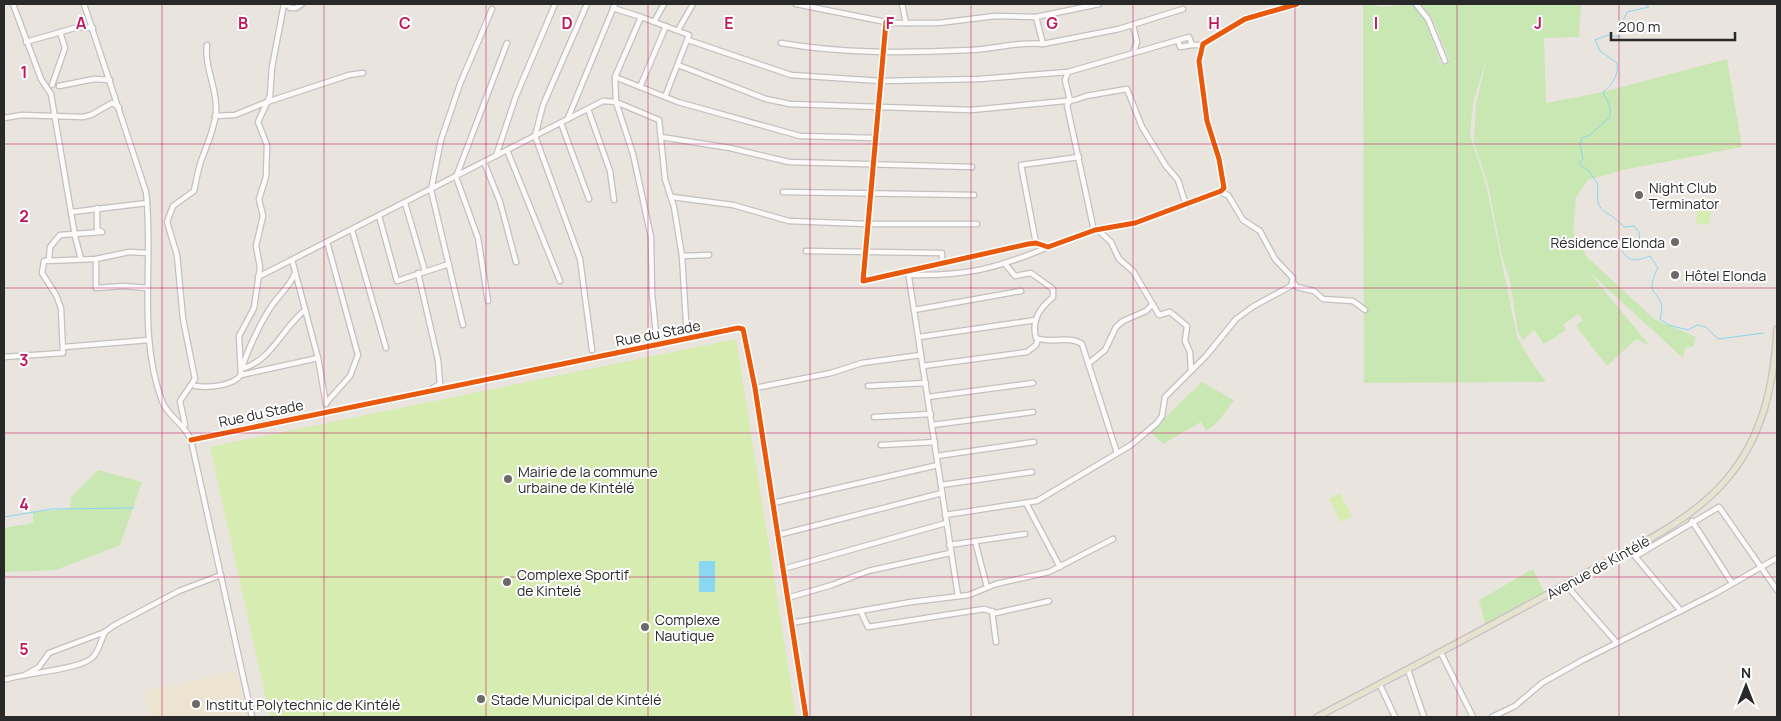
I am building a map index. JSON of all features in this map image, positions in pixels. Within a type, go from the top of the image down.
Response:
[{"type":"main road","name":"Avenue de Kintélé","points":[[1317,717],[1441,653],[1566,585],[1696,509],[1726,480],[1742,459],[1755,434],[1775,377],[1777,329]]},
{"type":"street","points":[[13,4],[41,79],[51,94],[75,236],[81,260]]},
{"type":"street","points":[[84,4],[142,175],[147,203],[149,340],[154,374],[165,408],[185,427]]},
{"type":"street","points":[[241,371],[239,336],[254,308],[260,267],[256,246],[263,216],[259,199],[266,177],[267,145],[258,122],[267,102],[285,4],[290,8],[296,8],[302,4]]},
{"type":"street","points":[[496,156],[516,96],[555,4]]},
{"type":"street","points":[[587,4],[543,105],[535,136],[580,259],[592,350]]},
{"type":"street","points":[[654,22],[664,4]]},
{"type":"street","points":[[678,30],[693,4]]},
{"type":"street","points":[[796,4],[886,22],[906,23],[940,23],[995,16],[1036,18],[1099,4]]},
{"type":"street","points":[[902,4],[906,23]]},
{"type":"street","points":[[1178,40],[1180,47],[1202,45],[1230,26],[1245,19],[1297,4]]},
{"type":"street","points":[[1416,4],[1428,19],[1445,61]]},
{"type":"street","points":[[568,119],[614,6],[689,35],[665,97]]},
{"type":"street","points":[[463,325],[431,190],[441,140],[460,84],[492,9]]},
{"type":"street","points":[[781,43],[816,49],[883,51],[980,50],[1032,43],[1043,44],[1134,24],[1183,9]]},
{"type":"street","points":[[641,17],[615,77],[616,102],[633,154],[651,237],[652,293],[657,344]]},
{"type":"street","points":[[1036,18],[1043,44]]},
{"type":"street","points":[[886,22],[863,281],[909,273],[942,262],[1036,243],[1048,247]]},
{"type":"street","points":[[1133,53],[1137,42],[1134,24]]},
{"type":"street","points":[[640,87],[666,26]]},
{"type":"street","points":[[26,42],[80,27],[93,28]]},
{"type":"street","points":[[52,85],[65,48],[60,32]]},
{"type":"street","points":[[688,40],[791,75],[880,80],[1003,78],[1068,72],[1190,37],[1192,45]]},
{"type":"street","points":[[488,302],[478,238],[456,177],[507,43]]},
{"type":"street","points":[[207,44],[206,60],[213,84],[215,116],[194,191],[173,206],[167,222],[177,255],[183,319],[195,379],[180,401],[185,427],[191,440],[252,717]]},
{"type":"street","points":[[909,273],[934,276],[966,273],[1006,265],[1048,247],[1096,231],[1135,223],[1219,192],[1224,188],[1223,174],[1207,121],[1199,61],[1202,45]]},
{"type":"street","points":[[678,64],[766,99],[790,104],[878,109],[971,110],[1067,103],[1127,89],[1142,127],[1166,166],[1178,180],[1188,204]]},
{"type":"street","points":[[1068,72],[1065,80],[1067,103],[1096,231],[1111,242],[1119,259],[1130,267],[1159,315],[1170,312],[1187,326],[1185,341],[1190,352],[1191,370]]},
{"type":"street","points":[[215,116],[235,115],[267,102],[349,75],[363,73]]},
{"type":"street","points":[[615,77],[665,97],[800,136],[875,138]]},
{"type":"street","points":[[60,86],[94,79],[110,80]]},
{"type":"street","points":[[258,277],[603,101],[616,102],[660,120],[666,179],[672,197],[682,256],[687,338]]},
{"type":"street","points":[[4,118],[22,115],[54,117],[87,116],[112,103],[119,107]]},
{"type":"street","points":[[588,109],[610,171],[614,200]]},
{"type":"street","points":[[561,122],[589,199]]},
{"type":"street","points":[[661,137],[730,148],[789,162],[972,167]]},
{"type":"street","points":[[507,150],[560,282]]},
{"type":"street","points":[[1036,243],[1021,165],[1079,157]]},
{"type":"street","points":[[484,162],[500,202],[516,262]]},
{"type":"street","points":[[783,192],[974,195]]},
{"type":"street","points":[[1219,192],[1228,195],[1243,220],[1260,231],[1268,248],[1290,274],[1297,286],[1314,291],[1323,299],[1353,301],[1365,310]]},
{"type":"street","points":[[672,197],[733,205],[789,221],[867,224],[977,224]]},
{"type":"street","points":[[72,212],[147,203]]},
{"type":"street","points":[[406,203],[425,270]]},
{"type":"street","points":[[49,260],[50,246],[59,236],[102,232],[96,229],[97,208]]},
{"type":"street","points":[[379,216],[397,281],[425,270],[449,264]]},
{"type":"street","points":[[352,230],[386,348]]},
{"type":"street","points":[[326,403],[350,376],[358,355],[327,242]]},
{"type":"street","points":[[806,251],[865,254],[942,253],[942,262]]},
{"type":"street","points":[[4,357],[62,354],[64,347],[59,302],[42,273],[42,263],[49,260],[96,259],[129,252],[148,253]]},
{"type":"street","points":[[682,256],[708,255]]},
{"type":"street","points":[[96,259],[96,288],[123,286],[147,288]]},
{"type":"street","points":[[292,260],[318,358],[327,411]]},
{"type":"street","points":[[1006,265],[1015,276],[1031,273],[1053,289],[1053,298],[1041,307],[1036,320],[1035,334],[1038,339],[1047,342],[1077,340],[1082,344],[1117,453]]},
{"type":"street","points":[[195,386],[214,386],[236,379],[272,305],[291,284],[295,272]]},
{"type":"street","points":[[418,273],[438,360],[440,384],[432,389]]},
{"type":"street","points":[[909,273],[958,596]]},
{"type":"street","points":[[945,515],[1037,501],[1131,445],[1157,424],[1162,416],[1165,397],[1236,319],[1293,282]]},
{"type":"street","points":[[914,310],[1021,292]]},
{"type":"street","points":[[1088,364],[1106,350],[1116,327],[1123,321],[1146,311],[1153,304]]},
{"type":"street","points":[[241,371],[250,367],[272,350],[296,317],[305,310]]},
{"type":"street","points":[[919,337],[1036,320]]},
{"type":"street","name":"Rue du Stade","points":[[191,440],[432,389],[687,338],[743,329],[755,388],[806,717]]},
{"type":"street","points":[[923,366],[1027,352],[1036,345],[1038,339]]},
{"type":"street","points":[[64,347],[149,340]]},
{"type":"street","points":[[1084,350],[1096,356]]},
{"type":"street","points":[[755,388],[831,373],[862,363],[921,355]]},
{"type":"street","points":[[241,371],[318,358]]},
{"type":"street","points":[[868,386],[926,383]]},
{"type":"street","points":[[928,397],[1032,383]]},
{"type":"street","points":[[932,425],[1033,412]]},
{"type":"street","points":[[874,417],[931,414]]},
{"type":"street","points":[[881,445],[935,442]]},
{"type":"street","points":[[937,456],[1034,442]]},
{"type":"street","points":[[772,503],[938,466]]},
{"type":"street","points":[[941,485],[1032,472]]},
{"type":"street","points":[[778,536],[942,493]]},
{"type":"street","points":[[1026,503],[1060,567]]},
{"type":"street","points":[[1636,556],[1692,521],[1720,508],[1777,590]]},
{"type":"street","points":[[1692,521],[1732,583]]},
{"type":"street","points":[[783,569],[946,523]]},
{"type":"street","points":[[949,545],[1026,534]]},
{"type":"street","points":[[791,624],[911,602],[969,594],[986,587],[1060,567],[1113,539]]},
{"type":"street","points":[[976,541],[986,587]]},
{"type":"street","points":[[1629,549],[1681,611]]},
{"type":"street","points":[[787,598],[832,585],[868,571],[950,553]]},
{"type":"street","points":[[1492,717],[1515,706],[1542,683],[1761,569],[1777,558]]},
{"type":"street","points":[[26,675],[39,667],[48,653],[105,632],[179,591],[221,575]]},
{"type":"street","points":[[1566,585],[1617,643]]},
{"type":"street","points":[[861,612],[868,627],[984,609],[1000,613],[1049,601]]},
{"type":"street","points":[[992,611],[996,642]]},
{"type":"street","points":[[4,680],[52,671],[89,660],[94,657],[105,632]]},
{"type":"street","points":[[1441,653],[1473,717]]},
{"type":"street","points":[[1408,670],[1424,717]]},
{"type":"street","points":[[1380,685],[1395,717]]},
{"type":"shaded area","name":"Institut Polytechnic de Kintélé","points":[[236,670],[248,717],[150,717],[144,692]]},
{"type":"green space","points":[[1363,4],[1383,7],[1410,4],[1415,7],[1424,18],[1441,64],[1448,65],[1449,59],[1433,20],[1421,4],[1581,4],[1579,37],[1544,38],[1546,103],[1603,92],[1727,59],[1742,147],[1623,170],[1588,180],[1576,197],[1573,232],[1587,257],[1654,319],[1696,337],[1694,346],[1685,348],[1683,358],[1589,272],[1650,346],[1636,339],[1607,366],[1576,326],[1583,320],[1578,314],[1563,325],[1566,330],[1544,344],[1534,330],[1523,340],[1518,332],[1510,281],[1502,256],[1488,184],[1474,143],[1476,104],[1487,57],[1473,103],[1470,135],[1486,184],[1517,337],[1546,382],[1364,383]]},
{"type":"green space","points":[[1698,199],[1712,201],[1709,225],[1696,223]]},
{"type":"green space","name":"Complexe Sportif de Kintelé","points":[[736,339],[796,717],[270,717],[210,447]]},
{"type":"green space","points":[[1202,382],[1234,400],[1218,422],[1206,431],[1201,422],[1163,444],[1150,432]]},
{"type":"green space","points":[[98,470],[142,482],[120,545],[56,570],[4,572],[4,528],[33,523],[33,512],[70,509],[71,497]]},
{"type":"green space","points":[[1340,493],[1352,516],[1341,522],[1329,499]]},
{"type":"green space","points":[[1533,569],[1544,592],[1485,624],[1479,600]]},
{"type":"water","points":[[699,561],[715,561],[715,592],[699,592]]},
{"type":"waterway","points":[[1646,4],[1649,7],[1627,12],[1618,32],[1620,37],[1608,35],[1595,40],[1600,51],[1617,63],[1617,72],[1612,83],[1603,92],[1610,107],[1610,117],[1590,135],[1582,138],[1580,144],[1583,159],[1579,164],[1588,170],[1598,184],[1597,194],[1600,207],[1624,227],[1634,226],[1639,232],[1640,242],[1625,246],[1622,251],[1625,255],[1635,260],[1650,256],[1658,268],[1653,278],[1652,286],[1661,303],[1660,319],[1669,325],[1688,330],[1697,325],[1706,327],[1718,339],[1764,333]]},
{"type":"waterway","points":[[4,517],[52,509],[134,508]]},
{"type":"cycle path","points":[[886,22],[863,281],[1028,244],[1036,243],[1048,247],[1095,230],[1135,223],[1221,191],[1224,188],[1219,159],[1207,121],[1199,61],[1203,44],[1245,19],[1297,4]]},
{"type":"cycle path","points":[[191,440],[738,328],[743,329],[755,388],[806,717]]},
{"type":"place","name":"Night Club Terminator","points":[[1639,195]]},
{"type":"place","name":"Résidence Elonda","points":[[1675,242]]},
{"type":"place","name":"Hôtel Elonda","points":[[1675,275]]},
{"type":"place","name":"Mairie de la commune urbaine de Kintélé","points":[[508,479]]},
{"type":"place","name":"Complexe Sportif de Kintelé","points":[[507,582]]},
{"type":"place","name":"Complexe Nautique","points":[[645,627]]},
{"type":"place","name":"Stade Municipal de Kintélé","points":[[481,699]]},
{"type":"place","name":"Institut Polytechnic de Kintélé","points":[[196,704]]}]
